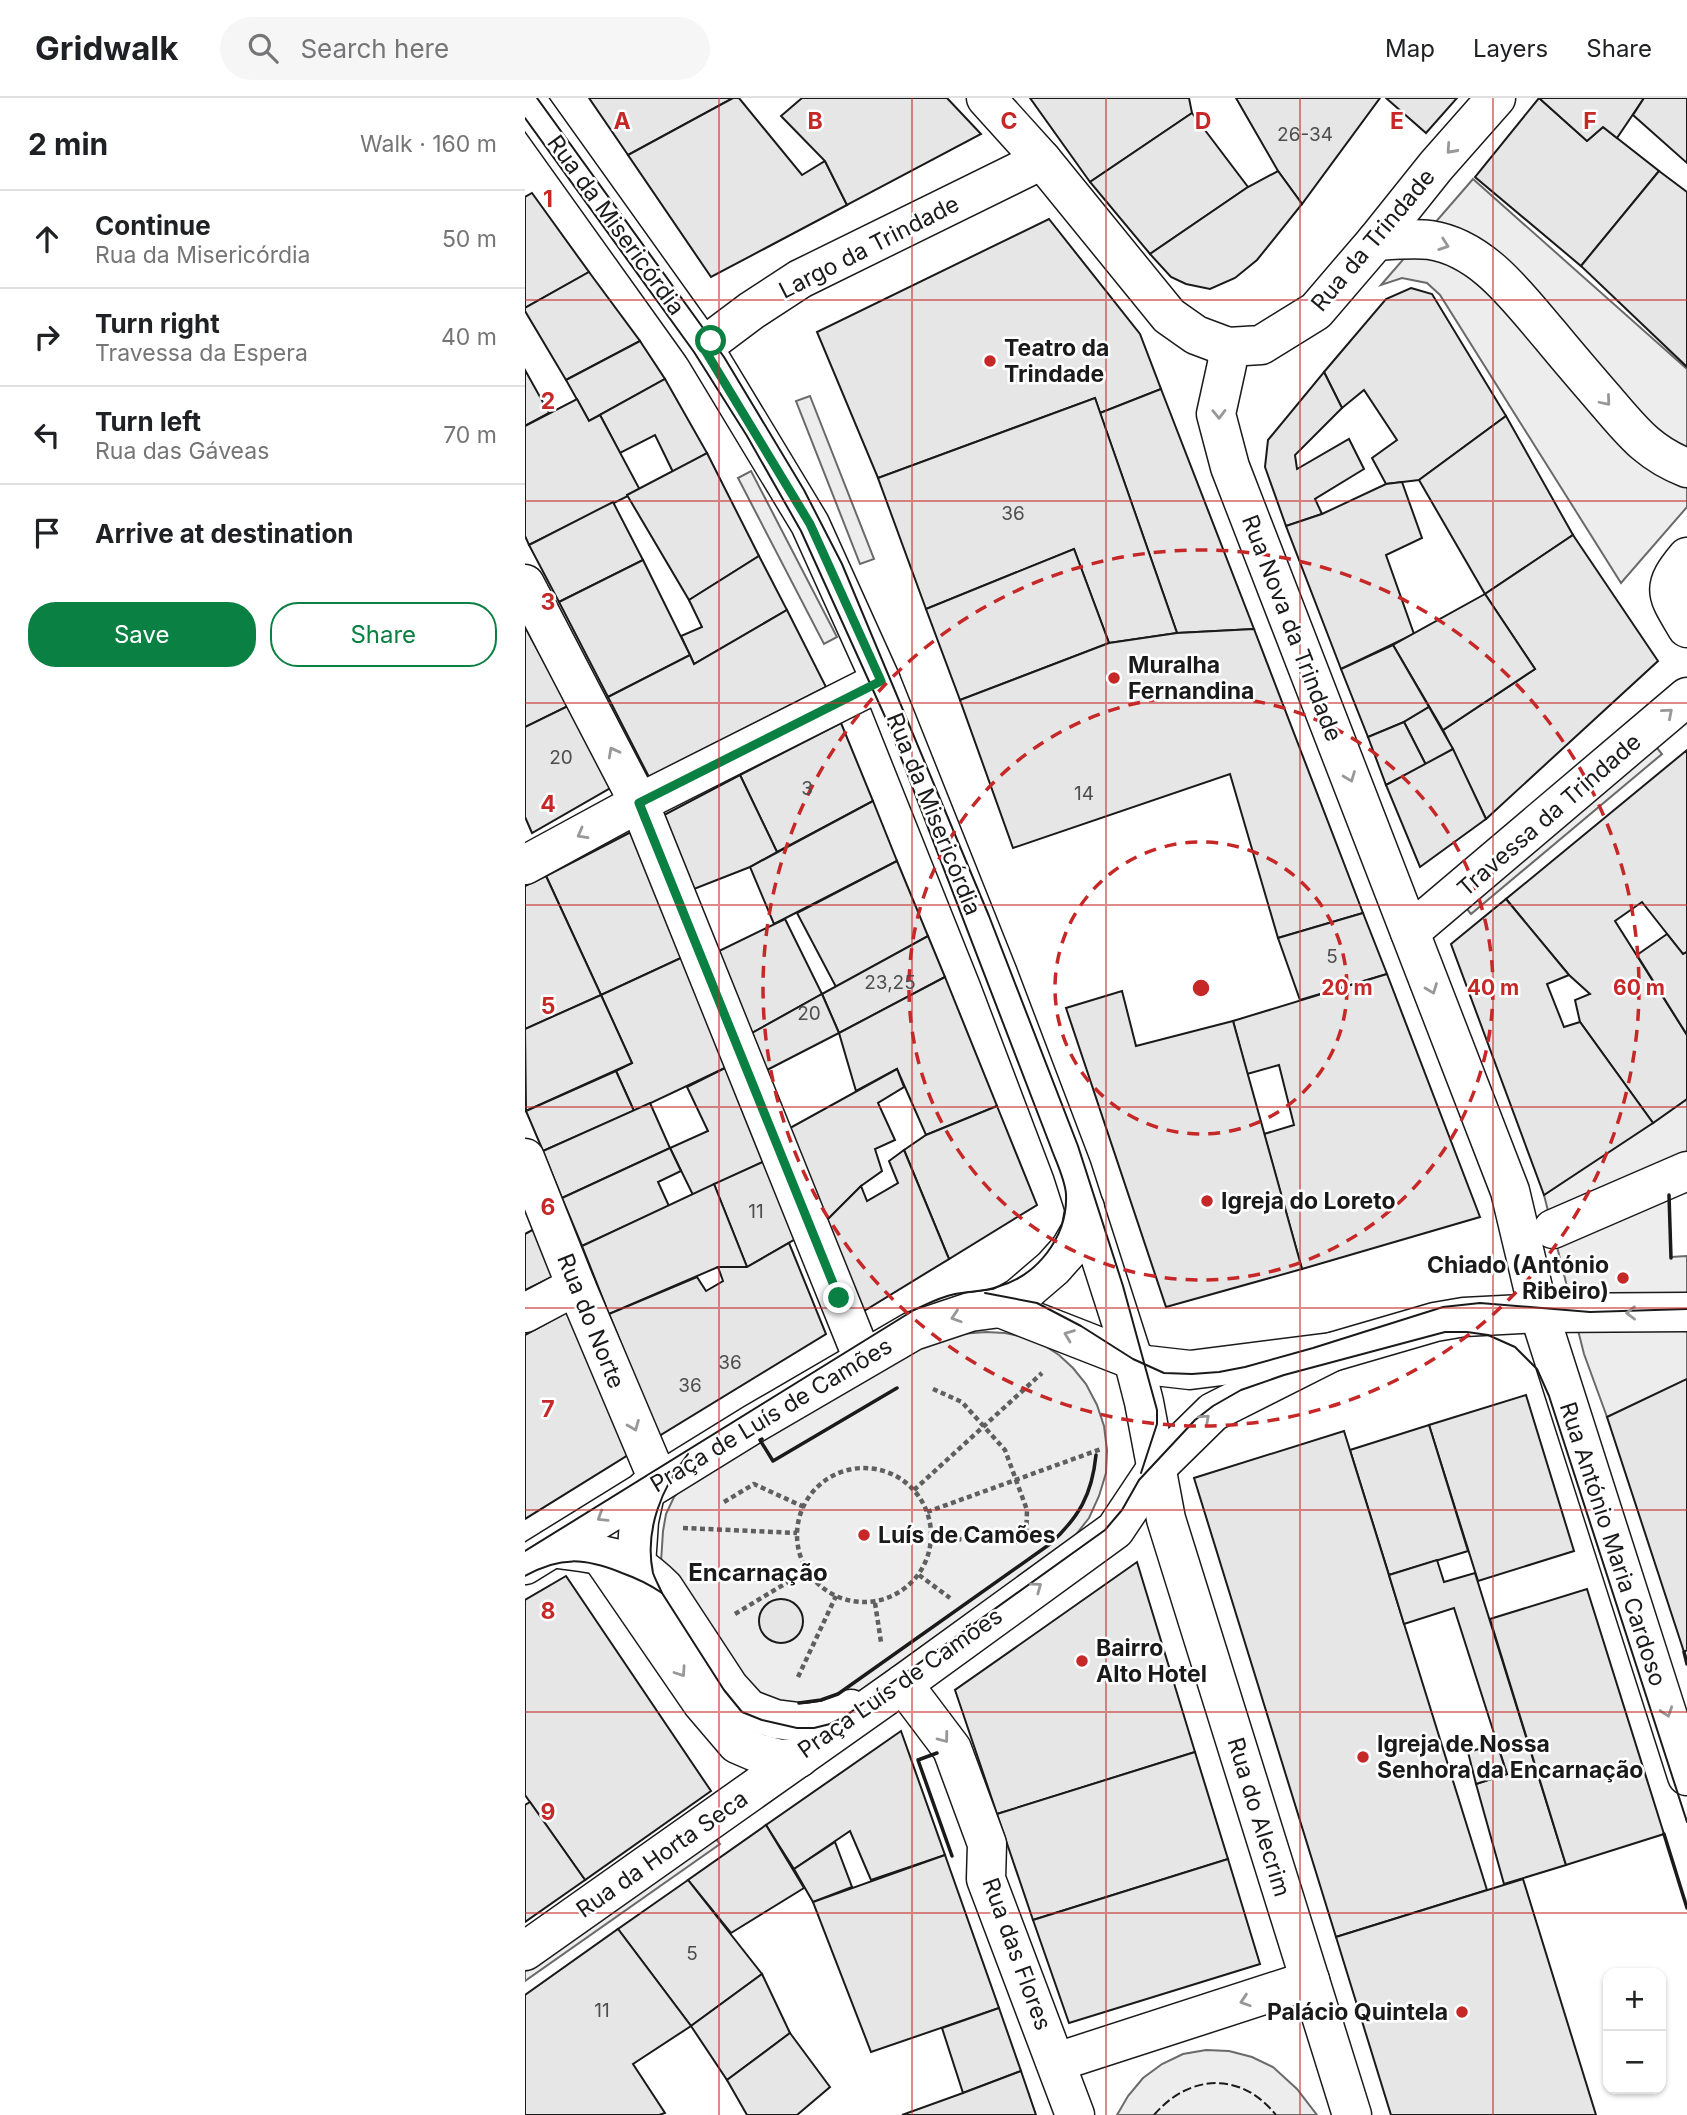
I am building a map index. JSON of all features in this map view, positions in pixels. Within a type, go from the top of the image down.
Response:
[{"type":"street","points":[[986,98],[1042,160],[1169,316],[1196,335],[1228,347]]},
{"type":"street","name":"Rua da Trindade","points":[[1228,347],[1261,345],[1316,311],[1496,98]]},
{"type":"street","name":"Rua da Misericórdia","points":[[525,99],[703,347],[810,524],[881,681],[999,974],[1072,1169],[1133,1359],[1166,1519]]},
{"type":"street","name":"Largo da Trindade","points":[[703,347],[800,279],[1042,160]]},
{"type":"street","points":[[1377,241],[1431,240],[1481,262],[1506,285],[1636,436],[1665,459],[1687,468]]},
{"type":"street","name":"Rua Nova da Trindade","points":[[1228,347],[1216,414],[1230,467],[1510,1191],[1537,1232]]},
{"type":"street","points":[[1681,564],[1669,581],[1668,589],[1670,598],[1687,628]]},
{"type":"street","points":[[525,584],[639,803],[863,1359]]},
{"type":"street","points":[[525,865],[639,803],[881,681]]},
{"type":"street","name":"Travessa da Trindade","points":[[1410,932],[1687,697]]},
{"type":"street","name":"Rua do Norte","points":[[525,1158],[652,1486]]},
{"type":"street","points":[[1537,1232],[1687,1171]]},
{"type":"street","points":[[1000,1308],[1018,1298],[1053,1268],[1070,1249],[1081,1230],[1085,1208]]},
{"type":"street","name":"Rua António Maria Cardoso","points":[[1537,1232],[1539,1313],[1687,1776]]},
{"type":"street","points":[[525,1312],[576,1286]]},
{"type":"street","points":[[1000,1308],[1146,1365],[1190,1370],[1332,1352],[1444,1320],[1464,1317],[1539,1313],[1687,1312]]},
{"type":"street","name":"Praça de Luís de Camões","points":[[539,1557],[652,1486],[913,1331],[970,1312],[1000,1308]]},
{"type":"street","name":"Praça Luís de Camões","points":[[652,1486],[639,1521],[618,1560],[648,1622],[702,1703],[737,1744],[758,1754],[780,1759],[799,1758],[1115,1530],[1157,1467],[1213,1412],[1332,1352]]},
{"type":"street","name":"Rua do Alecrim","points":[[1166,1519],[1352,2115]]},
{"type":"street","points":[[539,1557],[618,1560],[664,1588],[729,1687],[749,1709],[775,1719],[807,1723],[827,1720],[903,1684]]},
{"type":"street","name":"Rua das Flores","points":[[903,1684],[952,1749],[987,1844],[986,1879],[1076,2115]]},
{"type":"street","name":"Rua da Horta Seca","points":[[525,1951],[799,1758]]},
{"type":"street","points":[[1057,2062],[1310,1980]]},
{"type":"path","points":[[914,1490],[1047,1368]]},
{"type":"path","points":[[931,1538],[1026,1542],[1027,1510],[1005,1450],[962,1402],[933,1389]]},
{"type":"path","points":[[927,1512],[1101,1448]]},
{"type":"path","points":[[854,1468],[881,1469],[905,1480],[914,1490],[922,1500],[932,1525],[930,1551],[919,1575],[899,1593],[874,1603],[848,1602],[824,1590],[806,1571],[797,1546],[798,1519],[809,1495],[829,1477],[854,1468]]},
{"type":"path","points":[[724,1502],[754,1484],[804,1507]]},
{"type":"path","points":[[682,1528],[797,1533]]},
{"type":"path","points":[[725,1620],[806,1571]]},
{"type":"path","points":[[919,1575],[953,1600]]},
{"type":"path","points":[[795,1684],[836,1596]]},
{"type":"path","points":[[874,1603],[881,1642]]},
{"type":"shaded area","points":[[1473,179],[1687,369],[1687,507],[1621,583],[1440,295],[1427,283],[1402,278],[1381,285]]},
{"type":"shaded area","points":[[810,396],[874,559],[860,564],[796,401]]},
{"type":"shaded area","points":[[751,471],[837,637],[824,644],[738,478]]},
{"type":"shaded area","points":[[1653,743],[1662,754],[1471,914],[1462,903]]},
{"type":"shaded area","points":[[1687,1099],[1687,1190],[1669,1195],[1671,1257],[1687,1256],[1687,1379],[1607,1417],[1584,1354],[1544,1195]]},
{"type":"shaded area","points":[[986,1332],[1024,1337],[1042,1344],[1059,1355],[1086,1384],[1104,1426],[1107,1450],[1106,1473],[1089,1518],[1074,1537],[843,1703],[765,1707],[661,1562],[666,1514],[674,1497],[687,1482],[885,1361],[960,1334]]},
{"type":"shaded area","points":[[712,1834],[720,1844],[525,1981],[525,1965]]},
{"type":"shaded area","points":[[1206,2050],[1229,2051],[1252,2057],[1273,2067],[1297,2089],[1317,2115],[1117,2115],[1143,2078],[1162,2064],[1183,2054]]},
{"type":"building","points":[[589,98],[733,98],[628,155]]},
{"type":"building","points":[[733,98],[739,98],[802,175],[825,161],[847,205],[711,277],[628,155]]},
{"type":"building","points":[[802,98],[947,98],[981,134],[847,205],[825,161],[781,116]]},
{"type":"building","points":[[1030,98],[1189,98],[1192,113],[1090,182]]},
{"type":"building","points":[[1236,98],[1380,98],[1302,204],[1278,171]]},
{"type":"building","points":[[1386,98],[1457,98],[1426,133]]},
{"type":"building","points":[[1539,98],[1587,141],[1603,127],[1659,171],[1581,266],[1475,177]]},
{"type":"building","points":[[1539,98],[1644,98],[1617,138],[1603,127],[1587,141]]},
{"type":"building","points":[[1644,98],[1687,98],[1687,163],[1633,115]]},
{"type":"building","points":[[1192,113],[1248,187],[1150,254],[1090,182]]},
{"type":"building","points":[[1278,171],[1302,204],[1257,260],[1235,278],[1210,289],[1186,284],[1171,277],[1150,254],[1248,187]]},
{"type":"building","points":[[1659,171],[1687,192],[1687,367],[1581,266]]},
{"type":"building","points":[[532,193],[589,272],[525,308],[525,197]]},
{"type":"building","name":"Teatro da Trindade","points":[[1049,219],[1140,334],[1161,389],[1100,413],[1095,398],[878,478],[817,332]]},
{"type":"building","points":[[589,272],[640,341],[566,380],[525,308]]},
{"type":"building","points":[[1411,288],[1432,294],[1506,416],[1419,480],[1386,484],[1372,458],[1397,440],[1364,390],[1342,408],[1324,372],[1386,299]]},
{"type":"building","points":[[640,341],[665,379],[589,421],[566,380]]},
{"type":"building","points":[[525,370],[549,413],[525,426]]},
{"type":"building","points":[[1324,372],[1342,408],[1295,455],[1297,469],[1349,439],[1364,469],[1315,499],[1322,514],[1286,526],[1265,467],[1268,440]]},
{"type":"building","points":[[665,379],[707,453],[673,472],[655,435],[620,453],[600,415]]},
{"type":"building","points":[[1161,389],[1254,629],[1177,633],[1100,413]]},
{"type":"building","points":[[1095,398],[1177,633],[1109,643],[1074,549],[926,609],[878,478]]},
{"type":"building","points":[[577,399],[589,421],[600,415],[640,490],[529,545],[525,536],[525,426]]},
{"type":"building","points":[[1506,416],[1573,535],[1485,594],[1419,480]]},
{"type":"building","points":[[707,453],[759,556],[689,600],[627,495]]},
{"type":"building","points":[[1402,482],[1422,538],[1386,555],[1414,634],[1341,669],[1286,526],[1322,514],[1386,484]]},
{"type":"building","points":[[613,502],[643,560],[559,602],[529,545]]},
{"type":"building","points":[[1573,535],[1658,661],[1486,819],[1443,730],[1535,669],[1485,594]]},
{"type":"building","points":[[1074,549],[1109,643],[960,700],[926,609]]},
{"type":"building","points":[[759,556],[787,610],[694,664],[681,636],[702,627],[689,600]]},
{"type":"building","points":[[643,560],[690,655],[608,697],[559,602]]},
{"type":"building","points":[[1485,594],[1535,669],[1443,730],[1393,645]]},
{"type":"building","points":[[787,610],[826,687],[649,777],[608,697],[690,655],[694,664]]},
{"type":"building","points":[[525,627],[568,706],[525,727]]},
{"type":"building","points":[[1254,629],[1363,913],[1278,938],[1230,774],[1013,848],[960,700],[1109,643],[1177,633]]},
{"type":"building","points":[[1393,645],[1429,707],[1404,722],[1368,737],[1341,669]]},
{"type":"building","points":[[568,706],[612,787],[532,833],[525,817],[525,727]]},
{"type":"building","points":[[1429,707],[1453,749],[1426,765],[1404,722]]},
{"type":"building","points":[[1404,722],[1426,765],[1386,785],[1368,737]]},
{"type":"building","points":[[841,723],[873,801],[777,852],[740,775]]},
{"type":"building","points":[[1453,749],[1486,819],[1420,867],[1386,785]]},
{"type":"building","points":[[1687,750],[1687,952],[1683,954],[1642,902],[1615,921],[1687,1035],[1687,1099],[1653,1123],[1580,1022],[1575,1000],[1590,994],[1569,975],[1506,899]]},
{"type":"building","points":[[740,775],[777,852],[750,867],[694,889],[664,815]]},
{"type":"building","points":[[873,801],[897,861],[774,924],[750,867]]},
{"type":"building","points":[[631,832],[683,957],[601,995],[546,876]]},
{"type":"building","points":[[897,861],[928,936],[836,987],[797,913]]},
{"type":"building","points":[[546,876],[601,995],[525,1029],[525,886]]},
{"type":"building","points":[[1506,899],[1569,975],[1547,984],[1564,1027],[1580,1022],[1653,1123],[1544,1195],[1451,944]]},
{"type":"building","points":[[1363,913],[1387,974],[1300,1000],[1278,938]]},
{"type":"building","points":[[785,919],[822,994],[752,1033],[719,951]]},
{"type":"building","points":[[1667,934],[1683,954],[1687,952],[1687,1035],[1637,955]]},
{"type":"building","points":[[928,936],[945,977],[839,1033],[822,994]]},
{"type":"building","points":[[683,957],[727,1067],[634,1111],[616,1071],[632,1063],[601,995]]},
{"type":"building","points":[[1387,974],[1480,1217],[1302,1269],[1264,1134],[1294,1125],[1279,1065],[1247,1074],[1233,1021]]},
{"type":"building","points":[[945,977],[997,1106],[926,1135],[897,1069],[856,1091],[839,1033]]},
{"type":"building","name":"Igreja do Loreto","points":[[1122,991],[1136,1046],[1233,1021],[1302,1269],[1166,1307],[1066,1008]]},
{"type":"building","points":[[822,994],[839,1033],[767,1070],[752,1033]]},
{"type":"building","points":[[601,995],[632,1063],[526,1111],[525,1029]]},
{"type":"building","points":[[727,1067],[765,1161],[693,1195],[670,1148],[708,1131],[687,1087]]},
{"type":"building","points":[[897,1069],[904,1087],[878,1103],[895,1140],[875,1149],[882,1171],[861,1186],[827,1220],[790,1128]]},
{"type":"building","points":[[616,1071],[634,1111],[543,1151],[526,1111]]},
{"type":"building","points":[[650,1103],[670,1148],[562,1198],[543,1151]]},
{"type":"building","points":[[997,1106],[1037,1205],[949,1259],[904,1150],[926,1135]]},
{"type":"building","points":[[670,1148],[681,1171],[658,1182],[669,1206],[582,1246],[562,1198]]},
{"type":"building","points":[[904,1150],[949,1259],[864,1311],[827,1220],[861,1186],[867,1201],[898,1183],[889,1161]]},
{"type":"building","points":[[765,1161],[797,1238],[747,1267],[714,1184]]},
{"type":"building","points":[[714,1184],[747,1267],[718,1267],[609,1314],[582,1246]]},
{"type":"building","points":[[536,1228],[554,1276],[525,1290],[525,1234]]},
{"type":"building","points":[[789,1243],[826,1334],[659,1436],[609,1314],[697,1277],[706,1291],[723,1281],[718,1267],[747,1267]]},
{"type":"building","points":[[569,1311],[628,1455],[525,1519],[525,1335]]},
{"type":"building","points":[[1687,1379],[1687,1650],[1684,1652],[1607,1417]]},
{"type":"building","points":[[1526,1395],[1574,1551],[1478,1581],[1429,1425]]},
{"type":"building","points":[[1429,1425],[1468,1551],[1389,1575],[1350,1450]]},
{"type":"building","name":"Igreja de Nossa Senhora da Encarnação","points":[[1344,1431],[1487,1890],[1336,1937],[1194,1478]]},
{"type":"building","points":[[1437,1560],[1444,1582],[1475,1573],[1566,1865],[1504,1884],[1476,1784],[1507,1774],[1454,1608],[1404,1624],[1389,1575]]},
{"type":"building","name":"Bairro Alto Hotel","points":[[1137,1562],[1195,1752],[997,1814],[955,1690]]},
{"type":"building","points":[[566,1576],[711,1791],[585,1880],[525,1795],[525,1600]]},
{"type":"building","points":[[1587,1589],[1664,1834],[1566,1865],[1490,1619]]},
{"type":"building","points":[[781,1599],[797,1605],[803,1621],[797,1637],[781,1643],[765,1637],[759,1621],[765,1605]]},
{"type":"building","points":[[901,1731],[945,1855],[871,1880],[850,1831],[794,1869],[766,1825]]},
{"type":"building","points":[[1497,1744],[1507,1774],[1476,1784],[1468,1752]]},
{"type":"building","points":[[1195,1752],[1228,1859],[1033,1920],[997,1814]]},
{"type":"building","points":[[530,1802],[585,1880],[525,1922],[525,1805]]},
{"type":"building","points":[[766,1825],[804,1888],[731,1933],[688,1880]]},
{"type":"building","points":[[835,1842],[852,1887],[813,1902],[794,1869]]},
{"type":"building","points":[[945,1855],[999,2008],[871,2052],[813,1902]]},
{"type":"building","points":[[1228,1859],[1260,1964],[1069,2023],[1033,1920]]},
{"type":"building","name":"Palácio Quintela","points":[[1523,1879],[1596,2115],[1391,2115],[1336,1937]]},
{"type":"building","points":[[688,1880],[762,1974],[691,2026],[618,1929]]},
{"type":"building","points":[[618,1929],[691,2026],[633,2064],[665,2113],[525,2115],[525,1995]]},
{"type":"building","points":[[762,1974],[790,2033],[727,2080],[691,2026]]},
{"type":"building","points":[[999,2008],[1021,2071],[963,2093],[942,2028]]},
{"type":"building","points":[[790,2033],[830,2087],[797,2115],[747,2115],[727,2080]]},
{"type":"building","points":[[1021,2071],[1036,2115],[902,2115],[963,2093]]},
{"type":"tram line","points":[[537,98],[724,357],[804,490],[842,564],[989,916],[1078,1146],[1123,1286],[1157,1410],[1157,1424],[1141,1473]]},
{"type":"tram line","points":[[525,118],[694,352],[747,436],[801,531],[887,721],[1059,1168],[1066,1194],[1062,1225],[1056,1239],[1037,1264],[1025,1274],[997,1287],[949,1295],[914,1310],[525,1551]]},
{"type":"tram line","points":[[985,1293],[1037,1303],[1081,1326],[1133,1359],[1164,1373],[1192,1374],[1245,1367],[1443,1307],[1480,1303],[1590,1312],[1687,1309]]},
{"type":"tram line","points":[[525,1576],[550,1565],[573,1561],[596,1564],[642,1582],[662,1593],[724,1690],[742,1712],[797,1728],[830,1724],[844,1717],[1105,1530],[1122,1510],[1139,1480],[1195,1420],[1213,1406],[1241,1390],[1284,1375],[1445,1332],[1488,1335],[1515,1347],[1537,1369],[1549,1396],[1687,1822]]},
{"type":"tram line","points":[[662,1593],[653,1573],[653,1525],[670,1480],[688,1454]]},
{"type":"fence","points":[[1154,2115],[1168,2101],[1183,2092],[1199,2085],[1215,2083],[1247,2091],[1276,2115]]},
{"type":"wall","points":[[1669,1195],[1671,1258]]},
{"type":"wall","points":[[762,1439],[760,1440],[773,1461],[897,1388]]},
{"type":"wall","points":[[799,1703],[838,1694],[1050,1544],[1069,1524],[1082,1504],[1091,1482],[1096,1455]]},
{"type":"wall","points":[[1684,1652],[1687,1664]]},
{"type":"wall","points":[[937,1753],[918,1760],[952,1856]]},
{"type":"wall","points":[[1664,1834],[1687,1908]]},
{"type":"place","name":"Teatro da Trindade","points":[[990,361]]},
{"type":"place","name":"Muralha Fernandina","points":[[1114,678]]},
{"type":"place","name":"Igreja do Loreto","points":[[1207,1201]]},
{"type":"place","name":"Chiado (António Ribeiro)","points":[[1623,1278]]},
{"type":"place","name":"Luís de Camões","points":[[864,1535]]},
{"type":"place","name":"Bairro Alto Hotel","points":[[1082,1661]]},
{"type":"place","name":"Igreja de Nossa Senhora da Encarnação","points":[[1363,1757]]},
{"type":"place","name":"Palácio Quintela","points":[[1462,2012]]},
{"type":"district","name":"Encarnação","points":[[758,1572]]},
{"type":"route","points":[[711,341],[703,347],[810,524],[881,681],[639,803],[839,1298]]}]
